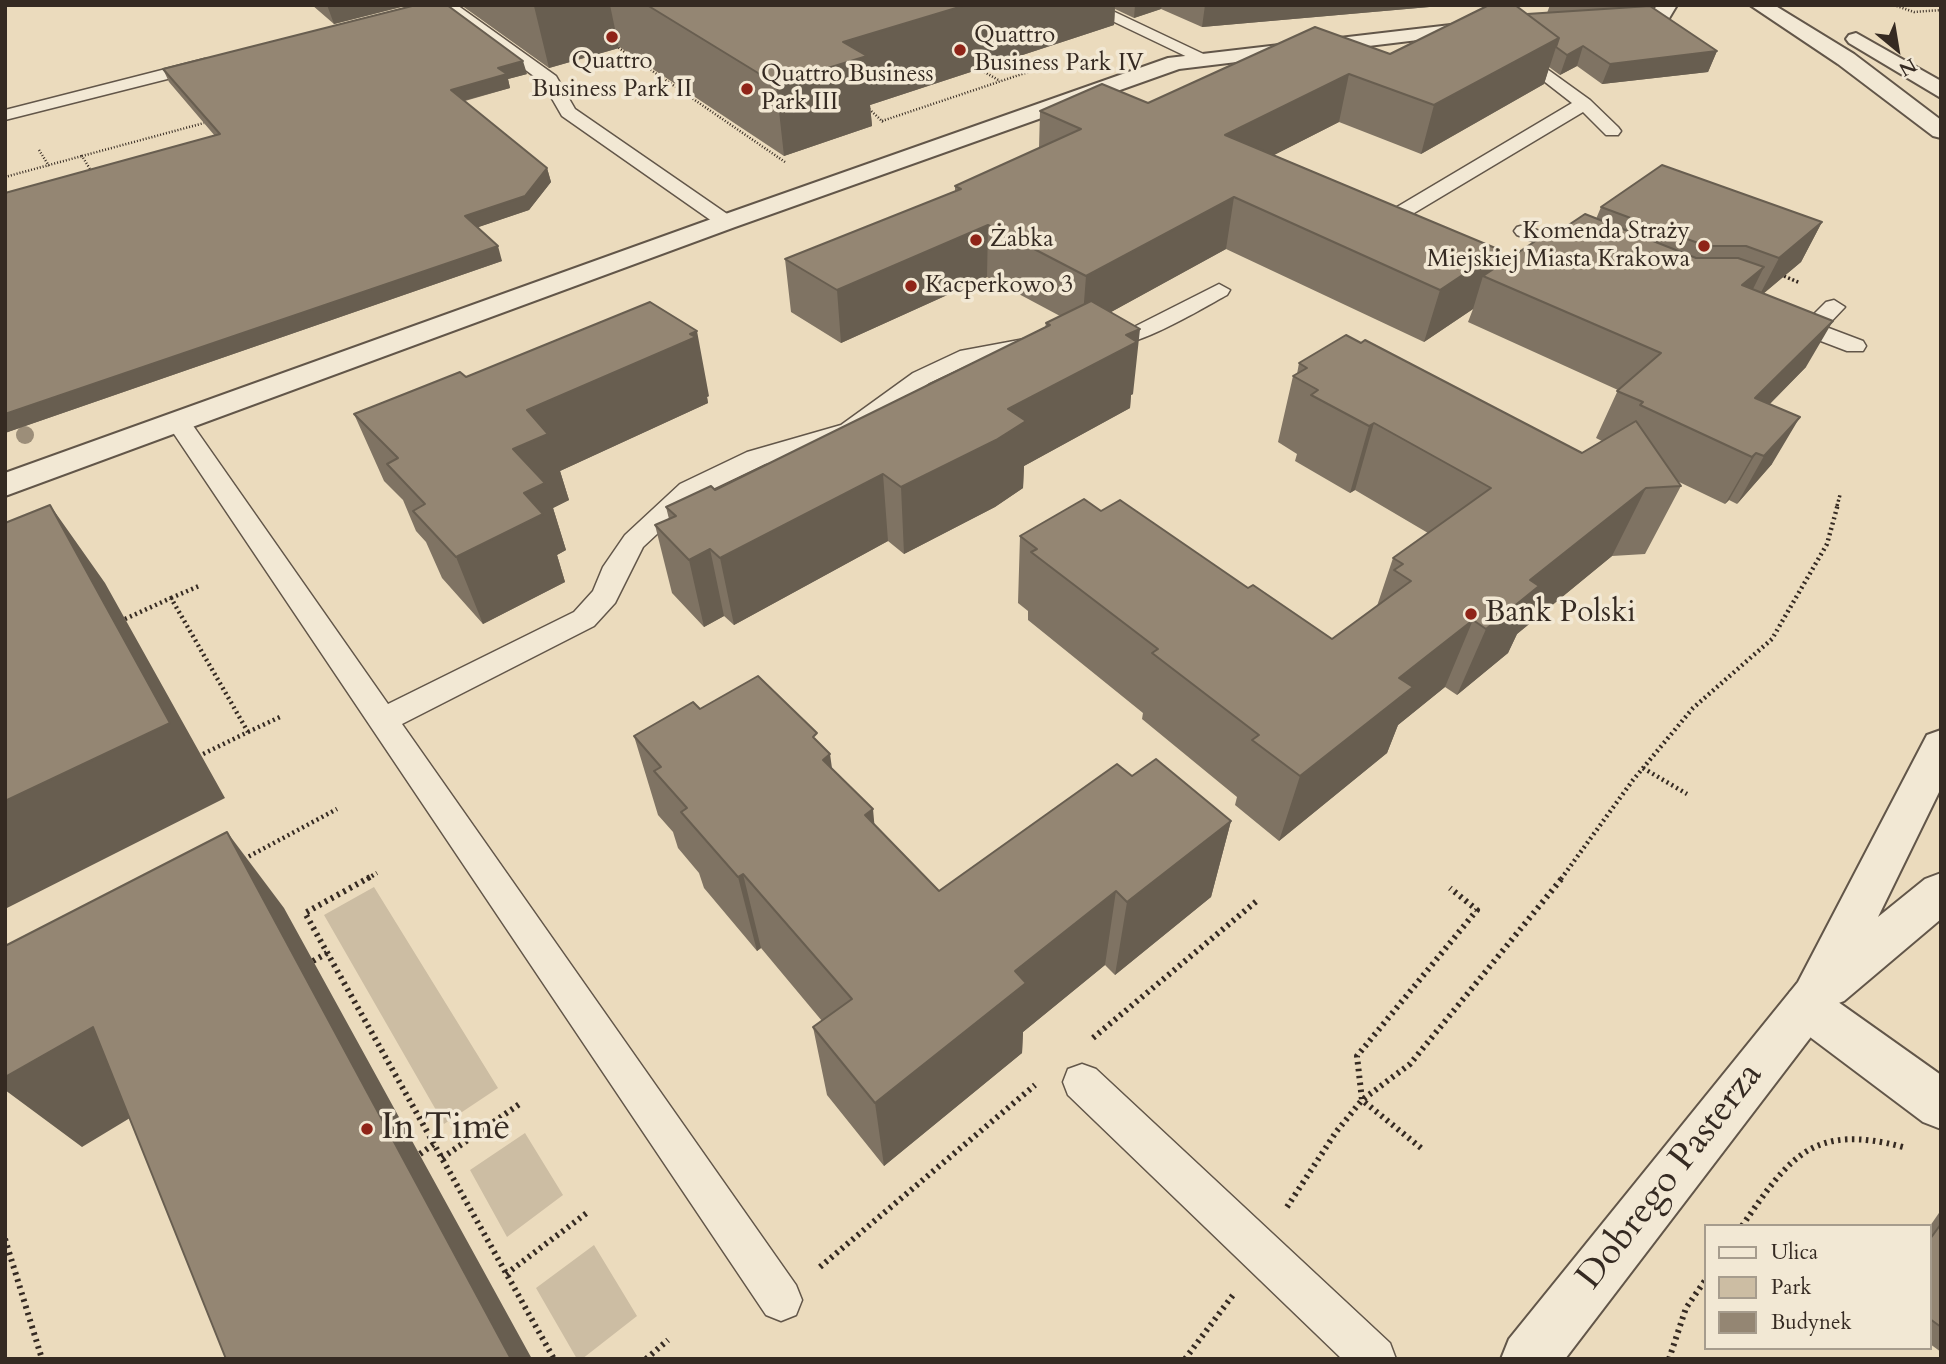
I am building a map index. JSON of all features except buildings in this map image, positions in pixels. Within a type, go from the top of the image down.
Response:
[{"type":"street","points":[[1593,20],[1661,16],[1667,5]]},
{"type":"street","points":[[1760,5],[1846,59],[1941,131]]},
{"type":"street","points":[[5,485],[726,222],[1176,63],[1512,25]]},
{"type":"street","points":[[1839,29],[1941,90]]},
{"type":"street","points":[[1846,59],[1941,100]]},
{"type":"street","name":"Dobrego Pasterza","points":[[1529,1359],[1811,1002],[1941,746]]},
{"type":"street","name":"Dobrego Pasterza","points":[[1811,1002],[1941,892]]},
{"type":"street","points":[[1811,1002],[1941,1105]]},
{"type":"lane","points":[[1087,5],[1206,60]]},
{"type":"lane","points":[[438,6],[550,80],[568,112],[726,222]]},
{"type":"lane","points":[[1485,27],[1584,104],[1612,131]]},
{"type":"lane","points":[[5,114],[228,58]]},
{"type":"lane","points":[[1372,230],[1584,104]]},
{"type":"lane","points":[[1524,231],[1598,261]]},
{"type":"lane","points":[[382,722],[584,619],[605,596],[617,567],[634,541],[689,490],[756,458],[850,430],[921,378],[968,356],[1029,343],[1133,336],[1219,290]]},
{"type":"lane","points":[[1811,330],[1834,307]]},
{"type":"lane","points":[[1760,310],[1855,346]]},
{"type":"lane","points":[[178,422],[781,1300]]},
{"type":"lane","points":[[1069,1069],[1374,1359]]},
{"type":"path","points":[[1894,5],[1914,12],[1939,9]]},
{"type":"path","points":[[1928,5],[1939,9]]},
{"type":"path","points":[[608,41],[793,167]]},
{"type":"path","points":[[979,69],[1000,81]]},
{"type":"path","points":[[5,177],[204,122]]},
{"type":"path","points":[[39,150],[49,166]]},
{"type":"path","points":[[82,156],[94,176]]},
{"type":"path","points":[[1362,1100],[1410,1064],[1570,868],[1643,768],[1693,708],[1772,639],[1807,583],[1827,544],[1840,495]]},
{"type":"path","points":[[125,619],[199,586]]},
{"type":"path","points":[[171,598],[248,732]]},
{"type":"path","points":[[201,755],[280,717]]},
{"type":"path","points":[[1643,768],[1687,794]]},
{"type":"path","points":[[236,863],[338,809]]},
{"type":"path","points":[[377,873],[305,914],[554,1359]]},
{"type":"path","points":[[1421,1148],[1362,1100],[1357,1056],[1477,910],[1450,888]]},
{"type":"path","points":[[781,1300],[1069,1069],[1259,898]]},
{"type":"path","points":[[313,961],[327,953]]},
{"type":"path","points":[[442,1158],[521,1103]]},
{"type":"path","points":[[1744,1224],[1794,1157],[1829,1138],[1874,1137],[1912,1150]]},
{"type":"path","points":[[420,1154],[434,1144]]},
{"type":"path","points":[[506,1274],[588,1212]]},
{"type":"path","points":[[5,1239],[42,1359]]},
{"type":"path","points":[[1668,1359],[1686,1308],[1704,1282]]},
{"type":"path","points":[[646,1359],[668,1340]]},
{"type":"green space","points":[[374,887],[498,1088],[444,1124],[324,915]]},
{"type":"green space","points":[[525,1133],[563,1195],[507,1237],[470,1170]]},
{"type":"green space","points":[[594,1245],[637,1316],[582,1359],[577,1359],[536,1288]]},
{"type":"place","name":"Quattro Business Park II","points":[[612,37]]},
{"type":"place","name":"Quattro Business Park IV","points":[[960,50]]},
{"type":"place","name":"Quattro Business Park III","points":[[747,89]]},
{"type":"place","name":"Żabka","points":[[976,240]]},
{"type":"place","name":"Komenda Straży Miejskiej Miasta Krakowa","points":[[1704,246]]},
{"type":"place","name":"Kacperkowo 3","points":[[911,286]]},
{"type":"place","name":"Bank Polski","points":[[1471,614]]},
{"type":"place","name":"In Time","points":[[367,1129]]}]
